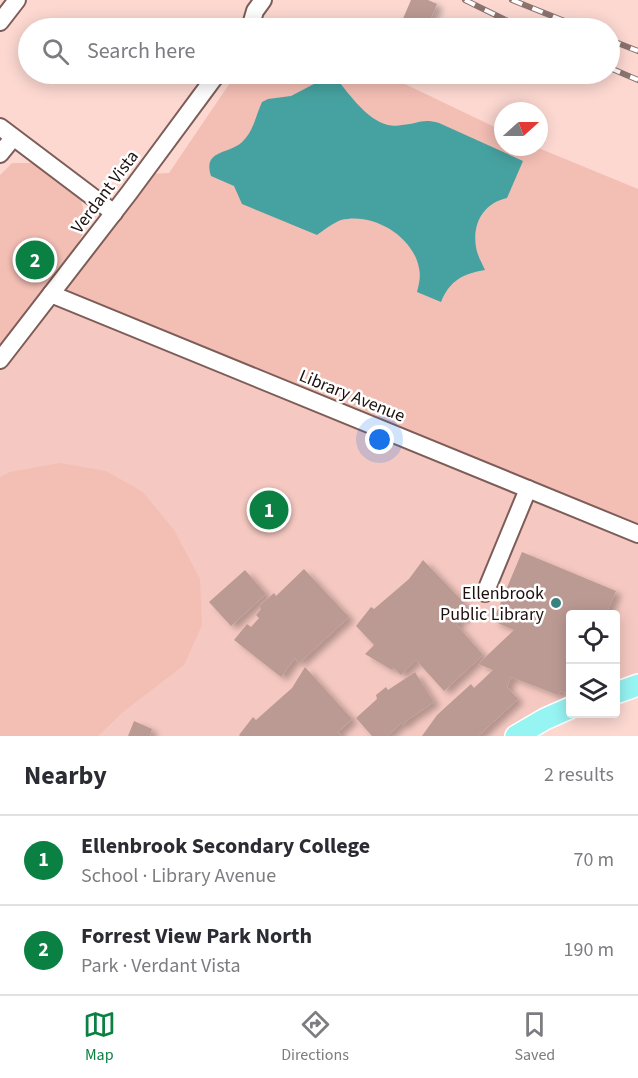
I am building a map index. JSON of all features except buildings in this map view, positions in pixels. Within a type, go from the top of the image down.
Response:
[{"type":"main road","points":[[620,691],[638,685]]},
{"type":"main road","points":[[620,700],[638,695]]},
{"type":"main road","points":[[516,736],[566,710]]},
{"type":"main road","points":[[535,736],[572,718]]},
{"type":"street","points":[[0,22],[17,0]]},
{"type":"street","points":[[253,18],[263,0]]},
{"type":"street","name":"Verdant Vista","points":[[0,360],[114,213],[210,84]]},
{"type":"street","points":[[0,154],[7,132],[114,213]]},
{"type":"street","name":"Library Avenue","points":[[51,294],[638,534]]},
{"type":"street","points":[[485,593],[528,489]]},
{"type":"shaded area","points":[[229,84],[405,84],[494,127],[494,156],[548,156],[548,152],[638,189],[638,534],[52,295],[0,360],[0,175],[12,163],[33,163],[81,200],[87,225],[57,286],[105,208],[131,175],[169,173]]},
{"type":"shaded area","points":[[45,300],[638,534],[638,692],[620,698],[620,610],[566,610],[566,718],[570,718],[539,731],[533,736],[0,736],[0,358]]},
{"type":"shaded area","points":[[60,463],[106,471],[143,492],[174,530],[200,579],[202,625],[184,665],[123,712],[98,736],[0,736],[0,477],[10,472]]},
{"type":"water","points":[[314,84],[341,84],[364,111],[380,122],[395,126],[424,121],[439,123],[494,148],[494,156],[512,156],[523,161],[507,198],[492,204],[481,215],[478,222],[476,247],[485,270],[458,279],[449,288],[441,302],[417,292],[420,274],[415,256],[400,237],[378,223],[353,218],[341,220],[317,235],[242,204],[234,186],[211,176],[209,167],[214,156],[239,145],[244,140],[253,127],[262,102],[291,96]]},
{"type":"railway","points":[[465,0],[502,18]]},
{"type":"railway","points":[[512,0],[557,18]]},
{"type":"railway","points":[[620,44],[638,51]]},
{"type":"railway","points":[[620,72],[638,80]]},
{"type":"place","name":"Forrest View Park North","points":[[35,260]]},
{"type":"place","name":"Ellenbrook Secondary College","points":[[269,510]]},
{"type":"place","name":"Ellenbrook Public Library","points":[[556,603]]}]
